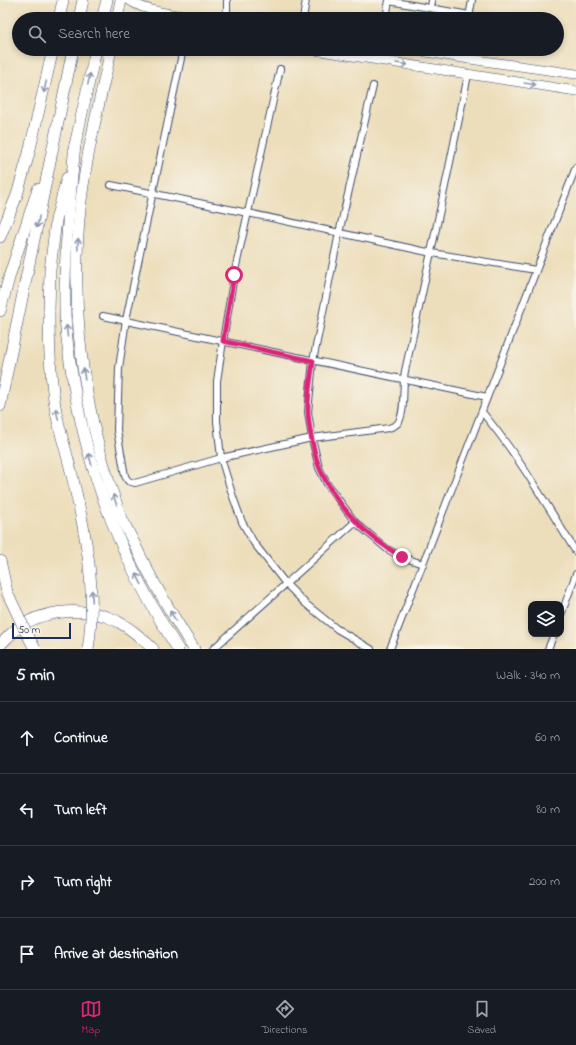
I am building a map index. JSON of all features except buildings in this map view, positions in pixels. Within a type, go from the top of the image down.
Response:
[{"type":"highway","points":[[60,12],[63,0]]},
{"type":"highway","points":[[80,12],[83,0]]},
{"type":"highway","points":[[104,12],[107,0]]},
{"type":"highway","points":[[118,12],[121,0]]},
{"type":"highway","points":[[0,237],[17,195],[29,153],[51,56]]},
{"type":"highway","points":[[0,406],[72,56]]},
{"type":"highway","points":[[88,649],[92,605],[90,572],[83,524],[55,407],[50,354],[49,312],[50,270],[56,220],[94,56]]},
{"type":"highway","points":[[110,56],[85,171],[79,220],[77,312],[84,373],[92,420],[105,471],[120,515],[149,574],[194,649]]},
{"type":"highway","points":[[0,311],[10,274],[53,143]]},
{"type":"highway","points":[[75,144],[68,228],[65,309],[70,362],[76,402],[88,455],[116,534],[162,624],[178,649]]},
{"type":"highway","points":[[0,561],[7,592],[35,649]]},
{"type":"highway","points":[[0,645],[24,624],[38,617],[60,612],[79,611],[100,615],[117,621],[144,640],[153,649]]},
{"type":"main road","points":[[129,0],[146,9],[164,12]]},
{"type":"main road","points":[[353,56],[576,91]]},
{"type":"main road","points":[[475,56],[576,74]]},
{"type":"street","points":[[227,0],[227,12]]},
{"type":"street","points":[[304,12],[306,0]]},
{"type":"street","points":[[431,8],[432,0]]},
{"type":"street","points":[[471,12],[472,0]]},
{"type":"street","points":[[387,12],[389,1],[448,12]]},
{"type":"street","points":[[182,56],[126,320],[118,368],[117,430],[125,476],[128,481],[135,483],[221,458],[312,438],[389,428],[397,424],[402,412],[403,380],[432,253],[468,74]]},
{"type":"street","points":[[280,70],[234,275],[223,341],[217,381],[217,421],[221,458],[242,522],[254,543],[286,584],[306,604],[337,629],[371,649]]},
{"type":"street","points":[[373,86],[339,233],[313,361],[308,412],[319,468],[327,484],[355,522],[387,549],[402,557],[423,564]]},
{"type":"street","points":[[390,649],[576,167]]},
{"type":"street","points":[[110,186],[248,213],[432,253],[536,270]]},
{"type":"street","points":[[103,316],[487,398]]},
{"type":"street","points":[[482,412],[501,434],[576,552]]},
{"type":"street","points":[[213,649],[355,522]]},
{"type":"street","points":[[564,607],[576,574]]},
{"type":"street","points":[[548,649],[553,637]]},
{"type":"route","points":[[234,275],[223,341],[313,361],[309,387],[308,412],[319,468],[327,484],[355,522],[387,549],[402,557]]}]
